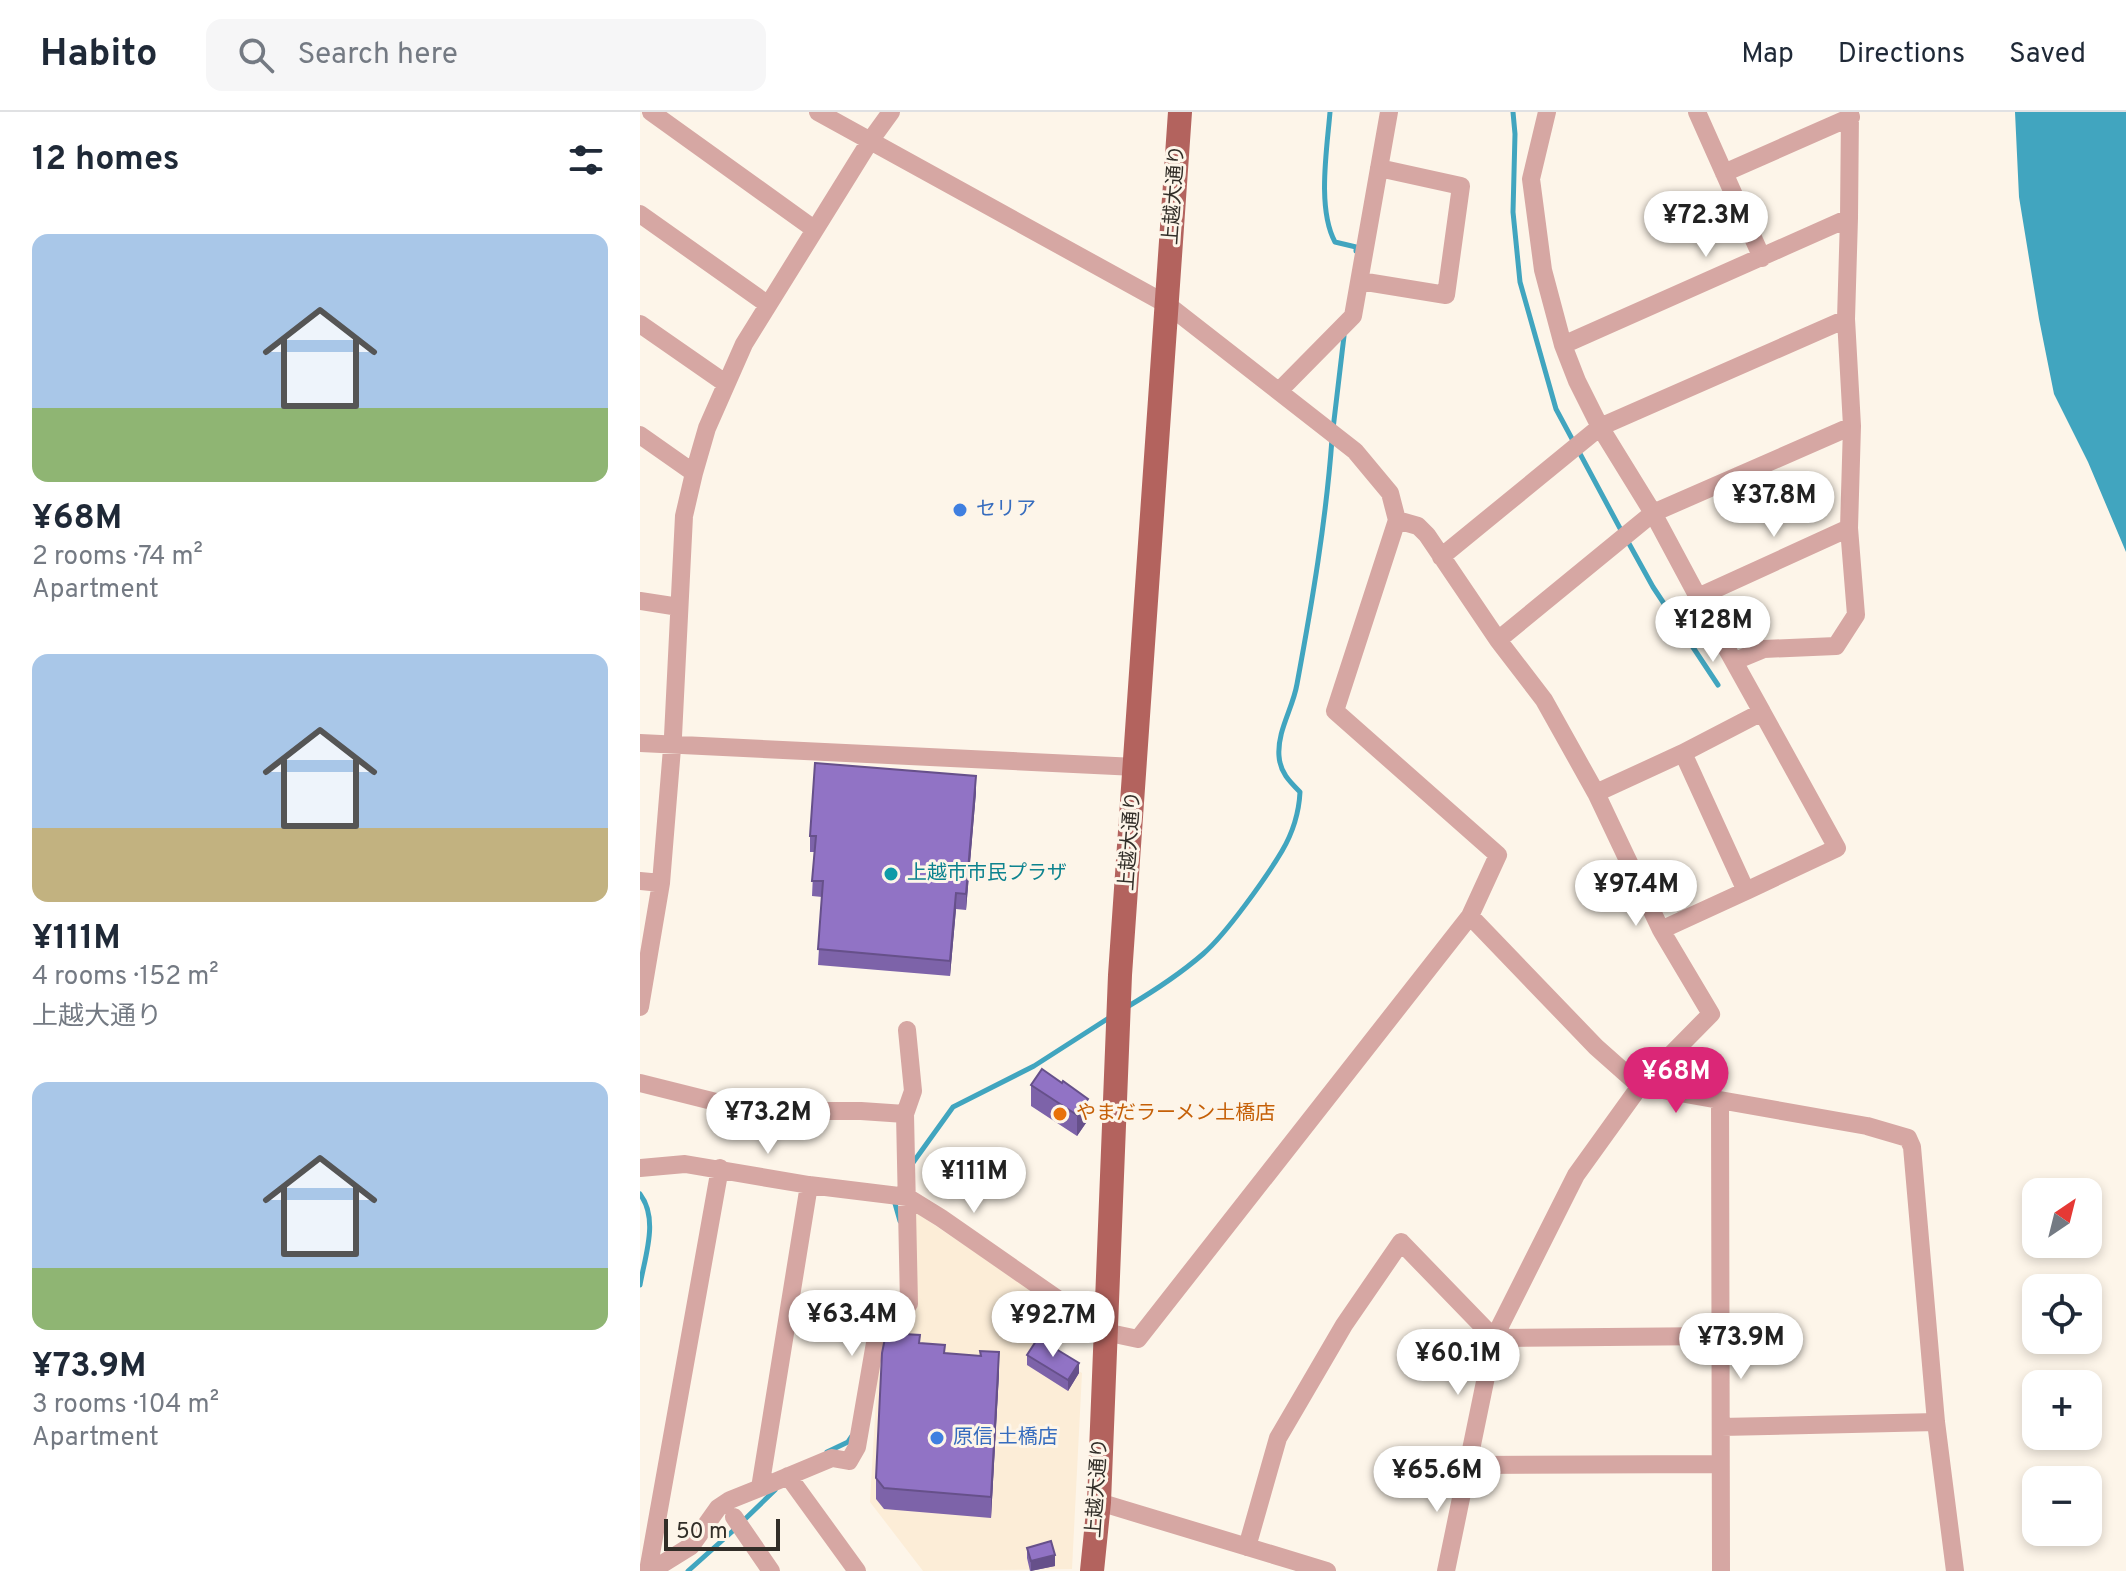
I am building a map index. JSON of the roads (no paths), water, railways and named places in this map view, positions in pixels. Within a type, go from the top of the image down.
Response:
[{"type":"main road","name":"上越大通り","points":[[1090,1571],[1099,1502],[1120,975],[1180,112]]},
{"type":"street","points":[[651,112],[814,229]]},
{"type":"street","points":[[640,1168],[685,1164],[809,1185],[907,1197],[1105,1332],[1138,1339],[1470,916],[1498,855],[1335,711],[1397,520],[1390,493],[1365,462],[1280,390],[1168,305],[818,112]]},
{"type":"street","points":[[640,1007],[661,883],[684,516],[694,473],[725,383],[767,304],[891,112]]},
{"type":"street","points":[[1280,390],[1353,316],[1389,112]]},
{"type":"street","points":[[1547,112],[1531,179],[1543,270],[1563,345],[1577,381],[1837,848],[1661,930]]},
{"type":"street","points":[[1697,112],[1762,258]]},
{"type":"street","points":[[1724,173],[1850,114],[1846,319],[1852,426],[1849,528],[1856,615],[1836,646],[1781,651],[1764,649],[1735,661]]},
{"type":"street","points":[[1360,281],[1446,295],[1461,186],[1379,168]]},
{"type":"street","points":[[640,214],[767,304]]},
{"type":"street","points":[[1563,345],[1849,218]]},
{"type":"street","points":[[1441,557],[1600,427],[1846,319]]},
{"type":"street","points":[[640,324],[725,383]]},
{"type":"street","points":[[1498,640],[1653,513],[1852,426]]},
{"type":"street","points":[[640,435],[694,473]]},
{"type":"street","points":[[1397,520],[1418,526],[1427,535],[1498,640],[1544,700],[1596,793],[1661,930],[1711,1014],[1640,1086],[1576,1175],[1494,1338],[1446,1571]]},
{"type":"street","points":[[1698,597],[1849,528]]},
{"type":"street","points":[[640,601],[679,607]]},
{"type":"street","points":[[1596,793],[1762,712]]},
{"type":"street","points":[[640,743],[1136,767]]},
{"type":"street","points":[[1683,753],[1746,891]]},
{"type":"street","points":[[640,881],[661,883]]},
{"type":"street","points":[[1470,916],[1596,1047],[1640,1086],[1867,1126],[1908,1138],[1912,1147],[1936,1422],[1955,1571]]},
{"type":"street","points":[[650,1571],[691,1546],[718,1508],[730,1500],[832,1458],[849,1461],[857,1447],[876,1337],[909,1304],[905,1114],[913,1091],[907,1030]]},
{"type":"street","points":[[640,1083],[752,1111],[905,1114]]},
{"type":"street","points":[[1720,1102],[1718,1336],[1721,1571]]},
{"type":"street","points":[[650,1571],[720,1168]]},
{"type":"street","points":[[760,1488],[809,1185]]},
{"type":"street","points":[[1247,1547],[1278,1438],[1344,1325],[1401,1242],[1494,1338],[1718,1336]]},
{"type":"street","points":[[1721,1427],[1936,1422]]},
{"type":"street","points":[[1469,1465],[1720,1464]]},
{"type":"street","points":[[788,1476],[857,1571]]},
{"type":"street","points":[[1099,1502],[1327,1571]]},
{"type":"street","points":[[734,1517],[771,1571]]},
{"type":"water","points":[[2015,112],[2126,112],[2126,552],[2088,462],[2054,394],[2019,197]]},
{"type":"waterway","points":[[1330,112],[1326,213],[1335,242],[1356,247],[1356,251]]},
{"type":"waterway","points":[[1513,112],[1513,212],[1520,282],[1556,409],[1622,532]]},
{"type":"waterway","points":[[1333,429],[1344,336]]},
{"type":"waterway","points":[[1127,1007],[1176,975],[1212,945],[1266,876],[1292,830],[1300,792],[1283,772],[1279,747],[1295,693],[1308,623],[1332,439]]},
{"type":"waterway","points":[[1627,540],[1653,587],[1718,685]]},
{"type":"waterway","points":[[912,1164],[953,1107],[1034,1066],[1112,1016]]},
{"type":"waterway","points":[[640,1194],[646,1204],[650,1226],[640,1285]]},
{"type":"waterway","points":[[894,1200],[900,1221]]},
{"type":"waterway","points":[[827,1452],[848,1442],[852,1436]]},
{"type":"waterway","points":[[742,1522],[775,1490]]},
{"type":"waterway","points":[[688,1571],[735,1529]]},
{"type":"place","name":"セリア","points":[[960,510]]},
{"type":"place","name":"上越市市民プラザ","points":[[891,874]]},
{"type":"place","name":"やまだラーメン土橋店","points":[[1060,1114]]},
{"type":"place","name":"原信 土橋店","points":[[937,1438]]}]
